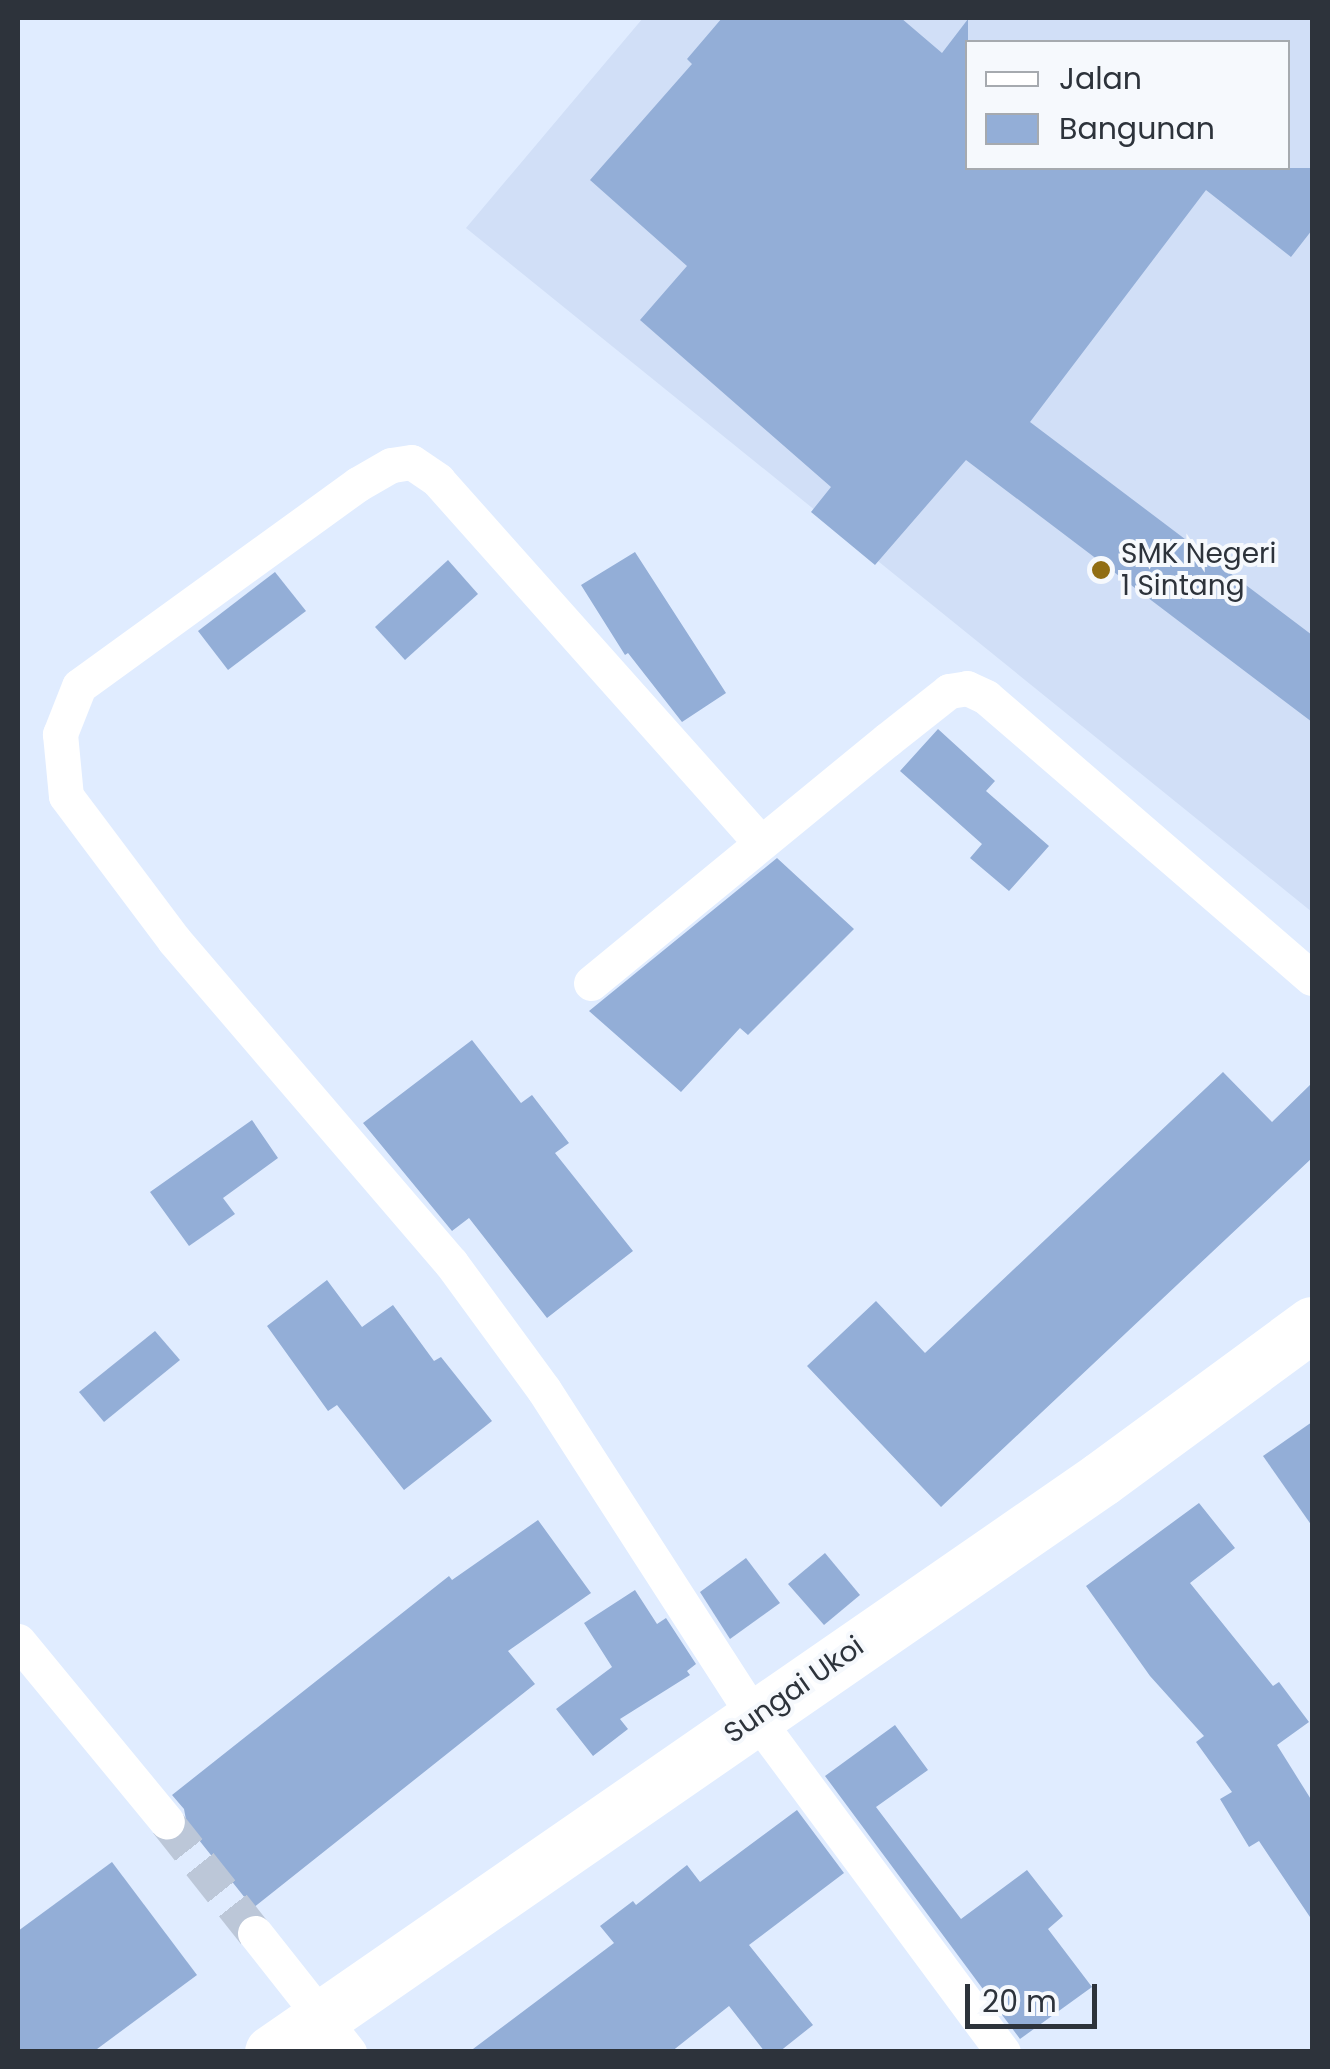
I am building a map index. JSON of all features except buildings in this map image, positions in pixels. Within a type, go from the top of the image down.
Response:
[{"type":"highway","name":"Sungai Ukoi","points":[[272,2052],[335,2034],[756,1717],[1101,1479],[1312,1324]]},
{"type":"street","points":[[762,843],[438,480],[411,462],[391,466],[358,484],[79,686],[60,734],[66,796],[174,940],[451,1263],[544,1390],[756,1717],[1003,2052]]},
{"type":"street","points":[[590,983],[949,691],[967,688],[1002,710],[1312,978]]},
{"type":"street","points":[[18,1640],[167,1822]]},
{"type":"street","points":[[255,1933],[335,2034]]},
{"type":"shaded area","name":"SMK Negeri 1 Sintang","points":[[643,18],[1312,18],[1312,912],[466,228]]},
{"type":"tunnel","points":[[167,1822],[255,1933]]},
{"type":"place","name":"SMK Negeri 1 Sintang","points":[[1101,570]]}]
